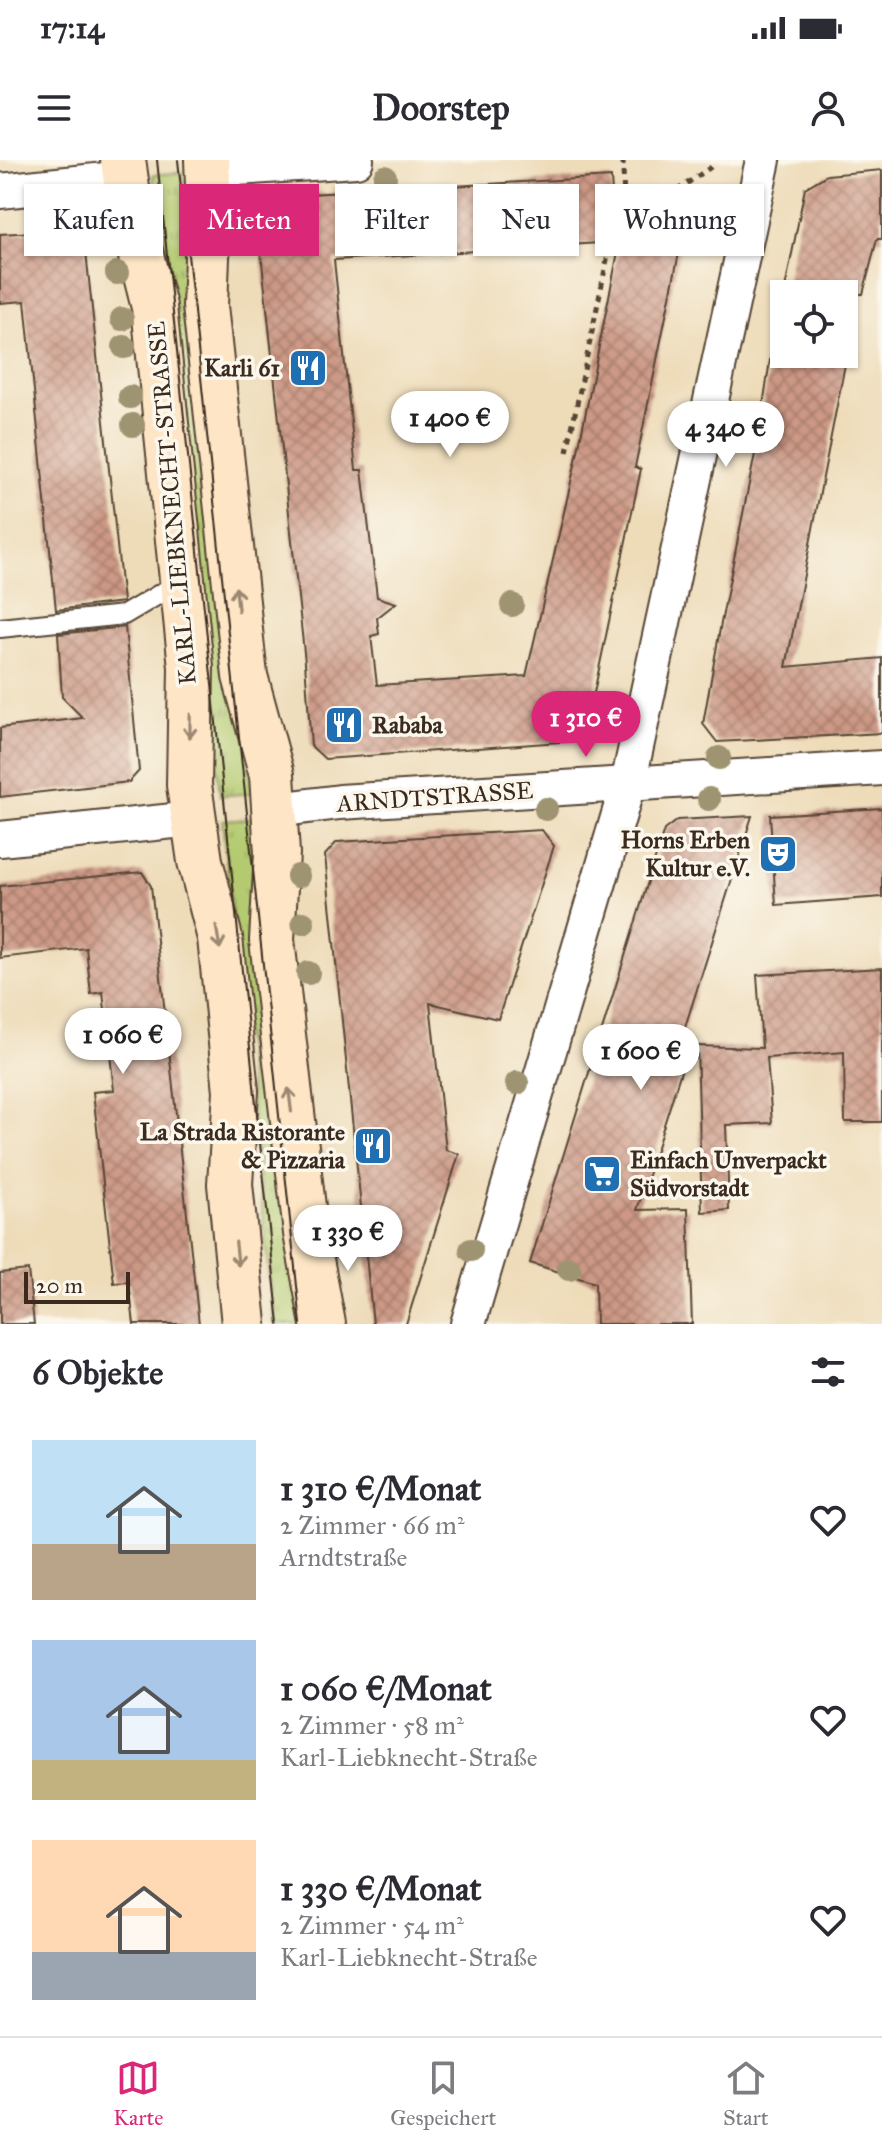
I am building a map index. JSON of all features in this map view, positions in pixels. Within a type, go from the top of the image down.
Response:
[{"type":"main road","points":[[208,165],[205,306],[245,676],[272,775],[277,853],[272,940],[306,1233],[323,1324]]},
{"type":"main road","name":"KARL-LIEBKNECHT-STRASSE","points":[[124,169],[131,216],[154,307],[191,667],[189,785],[200,861],[220,938],[236,1091],[230,1184],[244,1324]]},
{"type":"street","points":[[208,165],[356,160]]},
{"type":"street","points":[[468,1324],[628,784],[763,160]]},
{"type":"street","points":[[0,191],[124,169]]},
{"type":"street","name":"ARNDTSTRASSE","points":[[276,810],[340,802],[882,768]]},
{"type":"street","points":[[0,839],[193,819]]},
{"type":"lane","points":[[0,628],[124,615],[168,589],[182,588]]},
{"type":"path","points":[[623,160],[623,184]]},
{"type":"path","points":[[686,184],[711,167]]},
{"type":"path","points":[[567,452],[608,256]]},
{"type":"green space","points":[[183,172],[184,184],[179,184],[179,256],[192,256],[252,793],[220,796],[162,256],[163,184],[154,184],[153,175]]},
{"type":"green space","points":[[253,818],[305,1324],[274,1324],[222,820]]},
{"type":"building","points":[[882,170],[882,239],[877,239],[863,294],[858,294],[858,280],[787,280],[805,188],[827,175]]},
{"type":"building","points":[[611,177],[611,184],[595,184],[595,243],[579,244],[579,184],[486,184]]},
{"type":"building","points":[[473,185],[473,251],[457,252],[457,186]]},
{"type":"building","points":[[319,193],[335,193],[335,256],[396,256],[334,260],[356,470],[362,470],[377,597],[396,603],[377,618],[379,634],[371,636],[377,685],[526,676],[577,456],[617,256],[678,256],[635,467],[641,469],[586,731],[574,741],[325,759],[311,746],[305,662],[261,256],[319,256]]},
{"type":"building","points":[[24,233],[24,256],[86,256],[123,602],[56,610],[25,301],[0,303],[0,234]]},
{"type":"building","points":[[770,360],[770,368],[844,368],[786,667],[882,658],[882,733],[717,742],[703,724]]},
{"type":"building","points":[[125,627],[139,771],[129,782],[0,797],[0,728],[83,718],[62,697],[58,634]]},
{"type":"building","points":[[882,808],[882,897],[776,905],[770,815]]},
{"type":"building","points":[[752,816],[679,1046],[689,1046],[637,1210],[688,1209],[692,1324],[596,1324],[595,1283],[530,1263],[664,830],[677,820]]},
{"type":"building","points":[[542,830],[554,846],[498,1019],[430,1003],[446,1150],[459,1154],[406,1324],[373,1324],[325,855],[337,842]]},
{"type":"building","points":[[142,872],[151,886],[199,1324],[134,1324],[129,1282],[114,1283],[93,1092],[114,1090],[103,992],[91,994],[86,948],[0,958],[0,886]]},
{"type":"building","points":[[882,968],[882,1122],[845,1122],[844,1052],[767,1058],[772,1123],[726,1125],[729,1210],[702,1212],[697,1046],[762,1048],[757,975]]},
{"type":"building","points":[[28,1270],[34,1324],[0,1324],[0,1273]]},
{"type":"tram line","points":[[157,160],[279,1324]]},
{"type":"tram line","points":[[178,160],[301,1324]]},
{"type":"place","name":"Karli 61","points":[[308,368]]},
{"type":"place","name":"Rababa","points":[[344,725]]},
{"type":"place","name":"Horns Erben Kultur e.V.","points":[[778,854]]},
{"type":"place","name":"La Strada Ristorante & Pizzaria","points":[[373,1146]]},
{"type":"place","name":"Einfach Unverpackt Südvorstadt","points":[[602,1174]]}]
